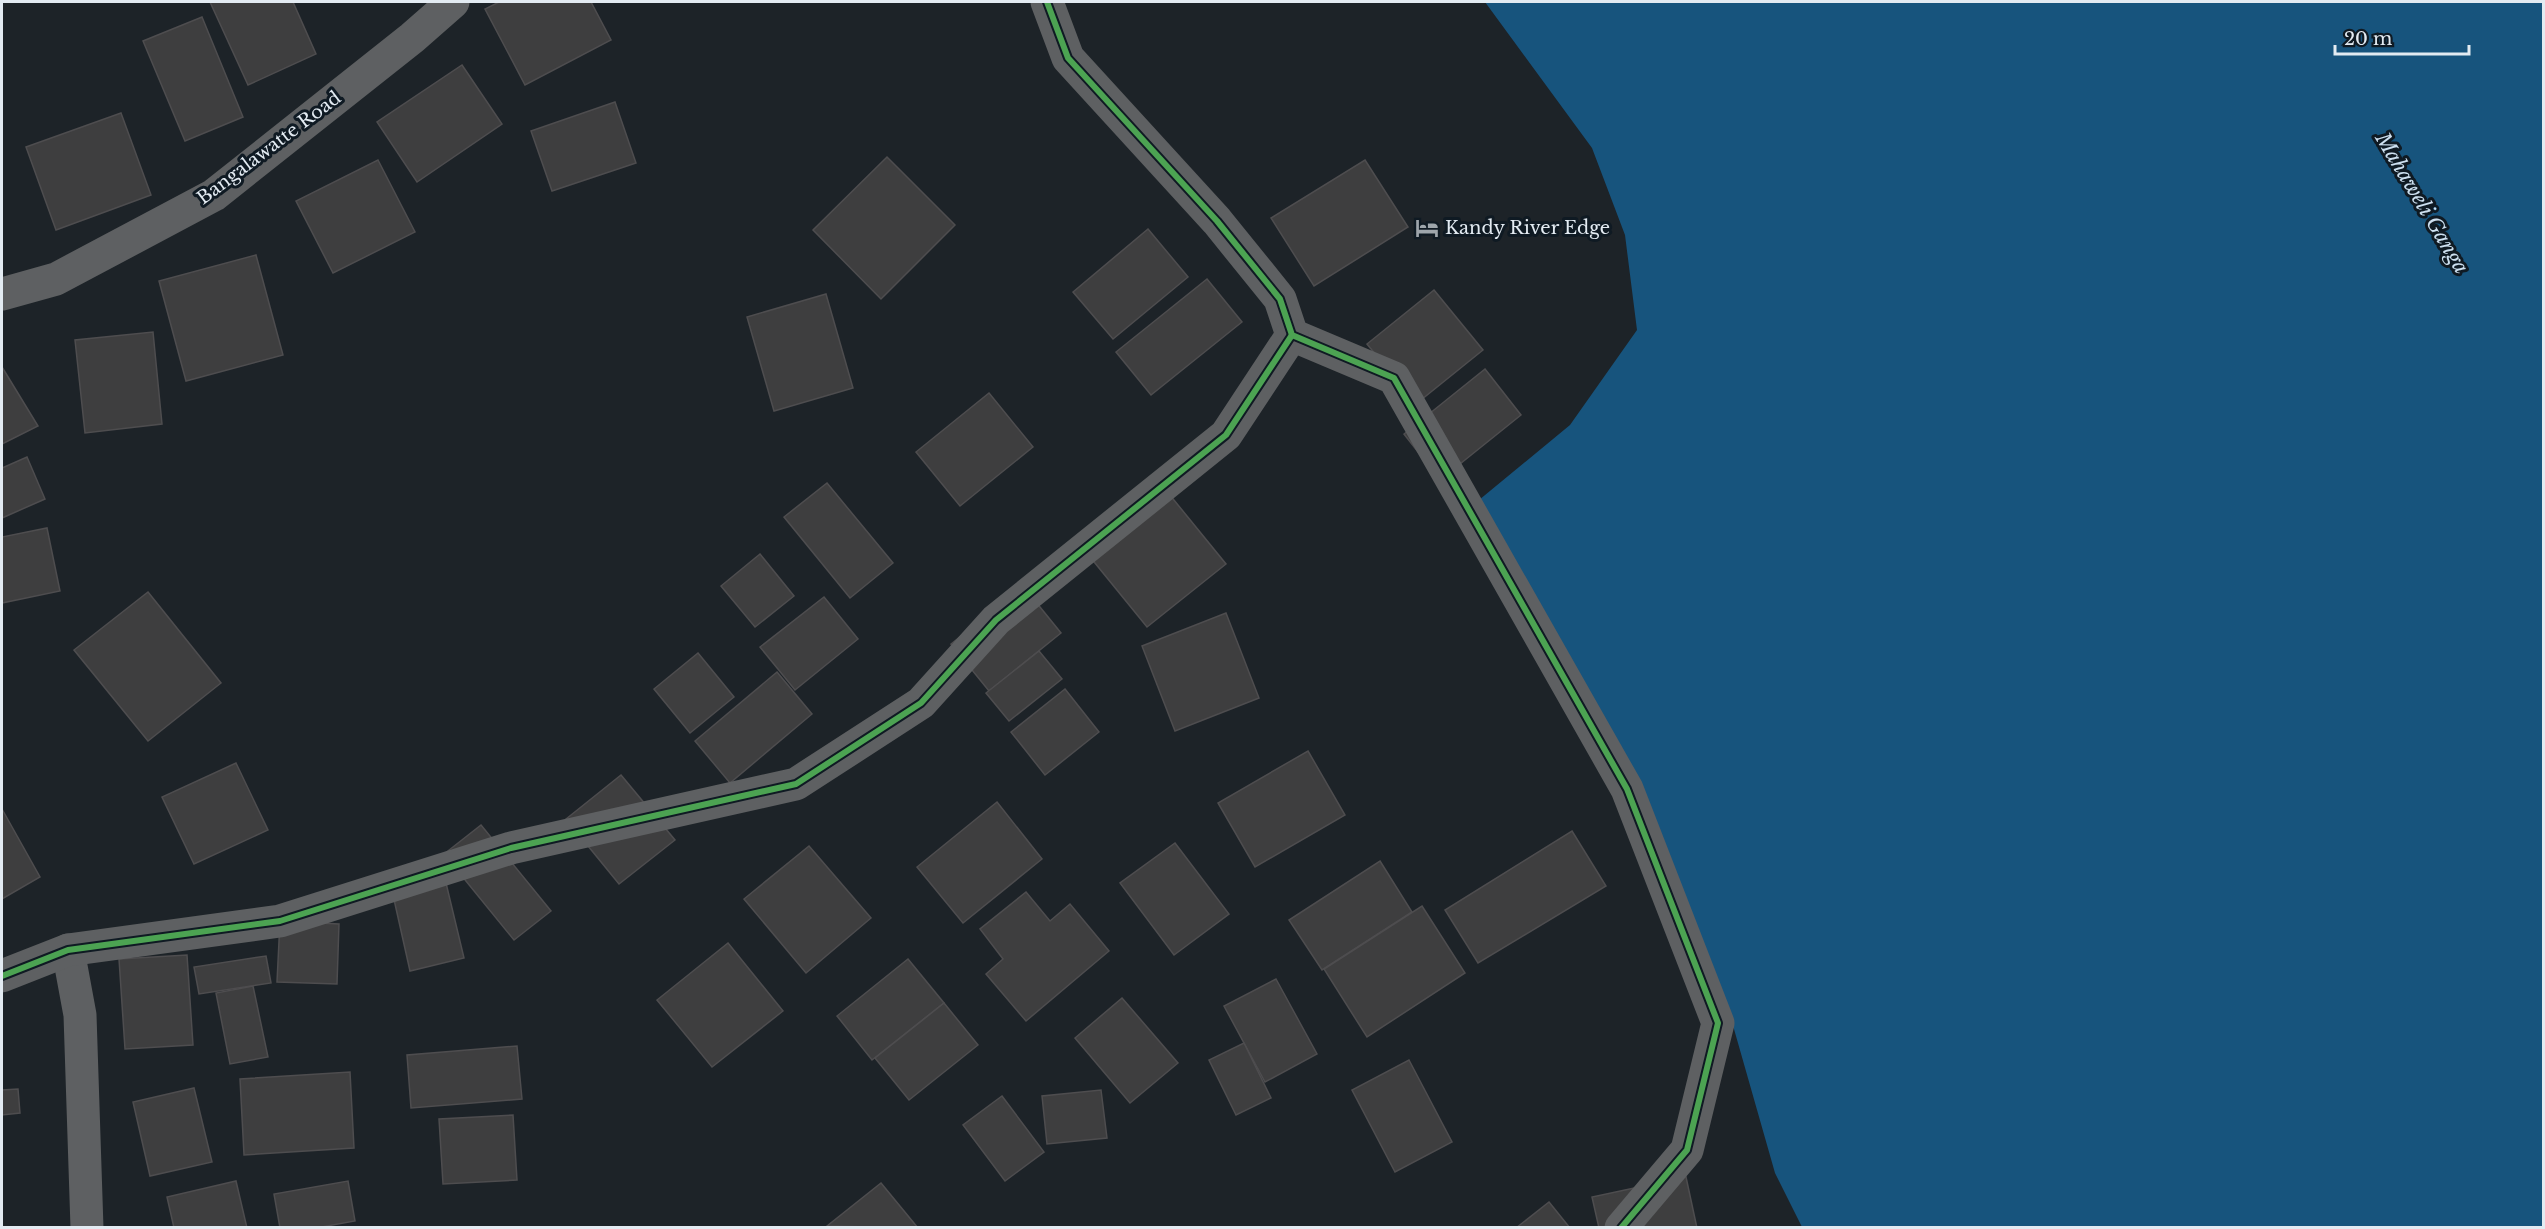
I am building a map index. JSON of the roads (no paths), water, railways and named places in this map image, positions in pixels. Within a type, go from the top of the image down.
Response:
[{"type":"street","name":"Bangalawatte Road","points":[[2,294],[56,279],[214,195],[403,46],[453,2]]},
{"type":"street","points":[[1047,2],[1068,58],[1217,221],[1280,299],[1292,335],[1394,378],[1627,789],[1718,1023],[1686,1150],[1621,1227]]},
{"type":"street","points":[[2,976],[68,950],[280,921],[511,848],[796,784],[921,703],[996,620],[1226,435],[1292,335]]},
{"type":"street","points":[[68,950],[80,1015],[87,1227]]},
{"type":"water","name":"Mahaweli Ganga","points":[[1485,2],[2543,2],[2543,1227],[1802,1227],[1775,1173],[1730,1015],[1479,500],[1570,425],[1637,330],[1625,235],[1592,148]]},
{"type":"place","name":"Kandy River Edge","points":[[1427,228]]}]
